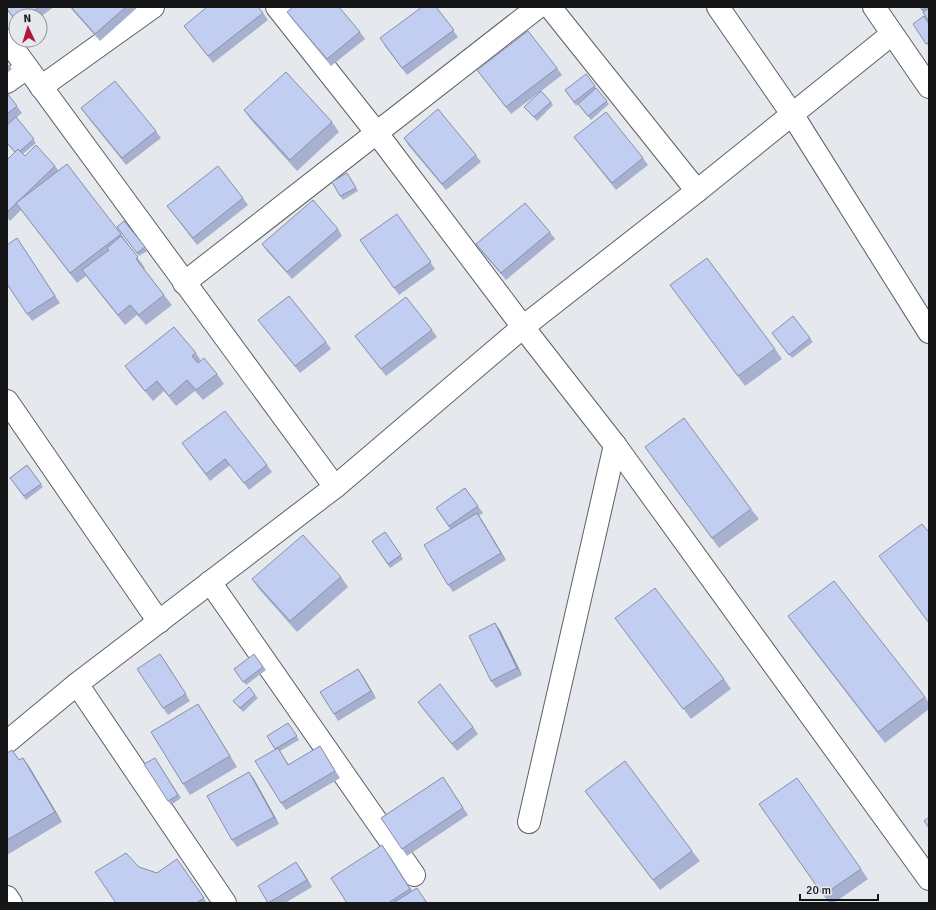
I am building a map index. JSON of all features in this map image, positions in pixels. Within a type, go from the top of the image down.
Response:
[{"type":"street","points":[[41,87],[153,7]]},
{"type":"street","points":[[277,7],[376,132],[523,327],[615,445],[929,879]]},
{"type":"street","points":[[184,283],[538,7]]},
{"type":"street","points":[[550,7],[697,191]]},
{"type":"street","points":[[718,7],[792,114],[929,332]]},
{"type":"street","points":[[874,7],[929,87]]},
{"type":"street","points":[[7,742],[77,684],[335,487],[523,327],[697,191],[892,34]]},
{"type":"street","points":[[7,40],[335,487]]},
{"type":"street","points":[[7,82],[27,68]]},
{"type":"street","points":[[7,401],[159,622]]},
{"type":"street","points":[[529,822],[615,445]]},
{"type":"street","points":[[210,582],[414,875]]},
{"type":"street","points":[[77,684],[226,903]]},
{"type":"street","points":[[7,897],[11,903]]},
{"type":"building","points":[[7,7],[39,7],[8,8],[8,10]]},
{"type":"building","points":[[71,7],[126,7],[95,34]]},
{"type":"building","points":[[207,7],[258,7],[263,13],[208,56],[184,26]]},
{"type":"building","points":[[293,7],[339,7],[360,32],[327,59],[287,12]]},
{"type":"building","points":[[422,7],[436,7],[454,30],[402,68],[380,38]]},
{"type":"building","points":[[929,8],[929,22],[923,12]]},
{"type":"building","points":[[924,16],[929,24],[929,42],[926,44],[913,24]]},
{"type":"building","points":[[528,31],[557,68],[506,107],[477,70]]},
{"type":"building","points":[[286,72],[332,122],[290,160],[244,110]]},
{"type":"building","points":[[586,74],[595,86],[574,102],[565,90]]},
{"type":"building","points":[[115,81],[156,131],[122,158],[81,108]]},
{"type":"building","points":[[596,88],[607,101],[588,116],[578,104]]},
{"type":"building","points":[[541,91],[551,102],[534,117],[524,107]]},
{"type":"building","points":[[7,93],[17,106],[7,114]]},
{"type":"building","points":[[438,109],[476,155],[442,184],[404,138]]},
{"type":"building","points":[[606,112],[643,158],[612,183],[574,137]]},
{"type":"building","points":[[16,117],[34,139],[20,151],[18,149],[15,152],[7,143],[7,125]]},
{"type":"building","points":[[36,145],[55,166],[7,212],[7,160],[18,149],[25,156]]},
{"type":"building","points":[[67,164],[121,234],[70,273],[16,203]]},
{"type":"building","points":[[218,166],[243,198],[193,238],[167,206]]},
{"type":"building","points":[[347,173],[356,188],[340,196],[332,182]]},
{"type":"building","points":[[313,200],[338,229],[287,272],[262,244]]},
{"type":"building","points":[[525,203],[550,232],[501,273],[476,244]]},
{"type":"building","points":[[397,214],[431,262],[394,288],[360,240]]},
{"type":"building","points":[[124,221],[145,247],[137,253],[117,227]]},
{"type":"building","points":[[121,236],[138,257],[136,259],[164,295],[139,315],[130,305],[118,315],[82,270],[109,250],[107,248]]},
{"type":"building","points":[[17,238],[55,296],[27,314],[7,284],[7,245]]},
{"type":"building","points":[[707,258],[775,349],[738,376],[670,285]]},
{"type":"building","points":[[289,296],[326,342],[295,366],[258,320]]},
{"type":"building","points":[[406,297],[432,330],[381,369],[355,336]]},
{"type":"building","points":[[793,316],[810,338],[789,355],[772,333]]},
{"type":"building","points":[[174,327],[196,353],[192,356],[198,363],[204,358],[217,374],[196,390],[187,380],[169,396],[157,381],[145,391],[125,366]]},
{"type":"building","points":[[225,411],[267,465],[244,483],[225,459],[206,474],[182,443]]},
{"type":"building","points":[[684,418],[751,509],[712,538],[645,447]]},
{"type":"building","points":[[27,465],[41,484],[24,496],[10,478]]},
{"type":"building","points":[[465,488],[478,506],[449,526],[436,508]]},
{"type":"building","points":[[477,513],[501,553],[448,585],[424,545]]},
{"type":"building","points":[[922,524],[929,532],[929,623],[879,556]]},
{"type":"building","points":[[385,532],[401,555],[388,564],[372,541]]},
{"type":"building","points":[[303,535],[341,577],[290,621],[252,579]]},
{"type":"building","points":[[834,581],[925,697],[878,732],[788,616]]},
{"type":"building","points":[[655,588],[724,679],[683,709],[615,618]]},
{"type":"building","points":[[495,623],[517,668],[491,681],[469,636]]},
{"type":"building","points":[[160,654],[186,694],[163,708],[137,669]]},
{"type":"building","points":[[254,654],[263,667],[243,682],[234,669]]},
{"type":"building","points":[[358,669],[371,691],[334,714],[320,692]]},
{"type":"building","points":[[440,684],[473,727],[452,744],[418,702]]},
{"type":"building","points":[[249,687],[255,695],[240,708],[233,701]]},
{"type":"building","points":[[198,704],[230,756],[183,784],[151,732]]},
{"type":"building","points":[[288,723],[297,736],[275,749],[267,736]]},
{"type":"building","points":[[320,746],[335,771],[281,803],[255,761],[278,748],[288,765]]},
{"type":"building","points":[[12,750],[19,760],[23,758],[55,812],[7,840],[7,753]]},
{"type":"building","points":[[155,758],[178,795],[168,801],[144,764]]},
{"type":"building","points":[[625,761],[692,851],[653,880],[585,791]]},
{"type":"building","points":[[249,772],[274,817],[232,840],[207,796]]},
{"type":"building","points":[[443,777],[463,808],[402,849],[381,818]]},
{"type":"building","points":[[797,778],[861,869],[823,895],[759,804]]},
{"type":"building","points":[[929,817],[929,828],[924,821]]},
{"type":"building","points":[[382,845],[410,889],[388,903],[347,903],[331,878]]},
{"type":"building","points":[[126,853],[139,867],[157,873],[177,859],[204,898],[196,903],[116,903],[95,872]]},
{"type":"building","points":[[296,862],[307,880],[268,903],[258,886]]},
{"type":"building","points":[[417,888],[427,903],[393,903]]}]
